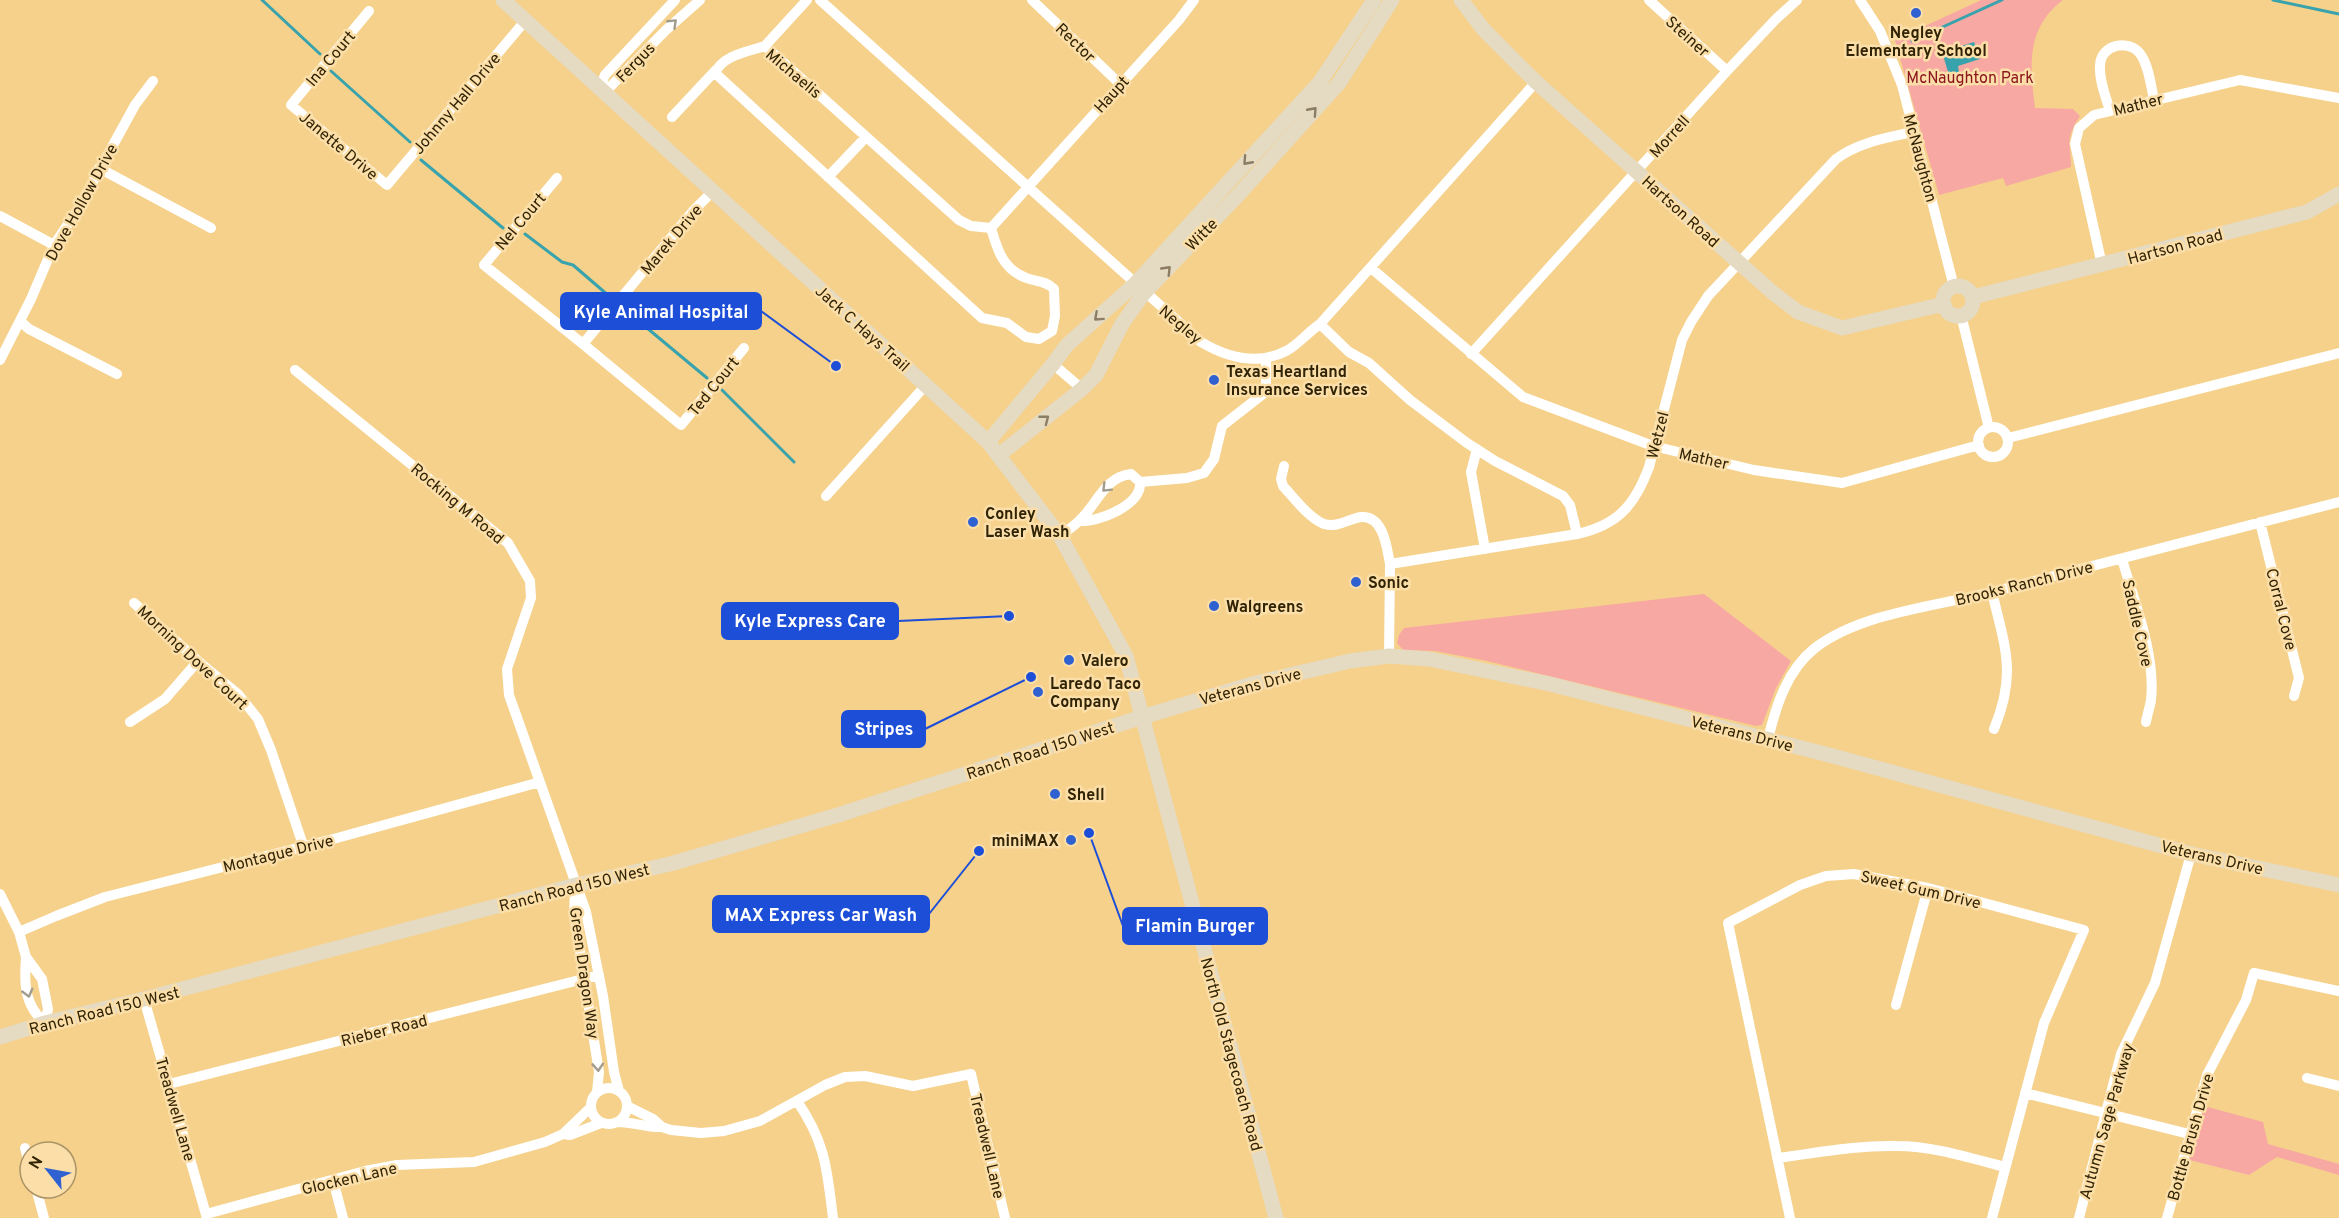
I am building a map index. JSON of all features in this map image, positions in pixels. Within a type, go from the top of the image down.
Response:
[{"type":"main road","name":"Jack C Hays Trail","points":[[503,0],[988,442],[1059,536],[1126,656],[1142,717]]},
{"type":"main road","name":"Witte","points":[[1354,44],[1374,0]]},
{"type":"main road","name":"Witte","points":[[988,442],[1066,345],[1139,289],[1290,125],[1320,82],[1392,0]]},
{"type":"main road","name":"Hartson Road","points":[[1461,0],[1484,30],[1536,82],[1772,292],[1798,312],[1842,327],[1944,304]]},
{"type":"main road","name":"Hartson Road","points":[[1973,297],[2307,212],[2339,194]]},
{"type":"main road","points":[[1954,287],[1963,287],[1973,297],[1972,306],[1961,315],[1953,315],[1944,304],[1947,293],[1954,287]]},
{"type":"main road","name":"Witte","points":[[999,455],[1082,389],[1096,375],[1139,289]]},
{"type":"main road","name":"Veterans Drive","points":[[1142,717],[1256,683],[1350,661],[1389,656],[1429,659],[1550,684],[2191,854],[2339,885]]},
{"type":"main road","name":"Ranch Road 150 West","points":[[0,1037],[45,1023],[576,885],[670,864],[838,815],[1142,717]]},
{"type":"main road","name":"North Old Stagecoach Road","points":[[1142,717],[1276,1218]]},
{"type":"street","name":"Fergus","points":[[599,88],[605,75],[675,0]]},
{"type":"street","name":"Fergus","points":[[599,88],[611,86],[666,30],[700,0]]},
{"type":"street","points":[[765,46],[807,0]]},
{"type":"street","name":"Negley","points":[[820,0],[1139,289],[1201,342],[1221,354],[1266,359]]},
{"type":"street","name":"Rector","points":[[1032,0],[1120,84]]},
{"type":"street","name":"Haupt","points":[[991,228],[1179,21],[1194,0]]},
{"type":"street","name":"Steiner","points":[[1649,0],[1727,71]]},
{"type":"street","name":"Morrell","points":[[1471,354],[1727,71],[1797,0]]},
{"type":"street","name":"McNaughton","points":[[1860,0],[1880,31],[1902,85],[1954,287]]},
{"type":"street","name":"Ina Court","points":[[291,105],[369,10]]},
{"type":"street","name":"Johnny Hall Drive","points":[[387,185],[525,21]]},
{"type":"street","points":[[2110,111],[2100,76],[2099,62],[2107,50],[2120,44],[2134,47],[2142,56],[2154,100]]},
{"type":"street","name":"Michaelis","points":[[672,117],[730,57],[765,46],[959,220],[971,226],[991,228]]},
{"type":"street","points":[[716,70],[715,73],[982,318],[1007,323],[1026,337],[1040,339],[1052,331],[1055,316],[1054,289],[1047,283],[1024,278],[1001,259],[991,228]]},
{"type":"street","name":"Mather","points":[[2102,265],[2075,144],[2079,128],[2094,116],[2240,80],[2339,98]]},
{"type":"street","name":"Dove Hollow Drive","points":[[0,360],[54,245],[78,209],[135,105],[153,81]]},
{"type":"street","points":[[1059,536],[1080,521],[1107,486],[1120,475],[1131,474],[1140,482],[1187,478],[1204,473],[1214,459],[1222,426],[1263,394],[1266,383],[1266,359],[1287,350],[1320,324],[1536,82]]},
{"type":"street","name":"Janette Drive","points":[[291,105],[387,185]]},
{"type":"street","name":"Wetzel","points":[[1390,564],[1597,530],[1629,507],[1641,488],[1649,467],[1682,340],[1708,296],[1836,159],[1868,142],[1913,132]]},
{"type":"street","points":[[828,177],[866,137]]},
{"type":"street","points":[[99,168],[211,228]]},
{"type":"street","name":"Nel Court","points":[[557,178],[484,265],[584,344]]},
{"type":"street","name":"Marek Drive","points":[[584,344],[694,210],[713,191]]},
{"type":"street","points":[[0,216],[54,245]]},
{"type":"street","name":"Mather","points":[[1371,268],[1523,397],[1653,447],[1755,470],[1842,483],[1979,445]]},
{"type":"street","points":[[1961,315],[1989,428]]},
{"type":"street","points":[[20,321],[29,329],[117,374]]},
{"type":"street","points":[[1320,324],[1349,352],[1369,363],[1410,400],[1477,449],[1495,461],[1563,496],[1570,504],[1577,534]]},
{"type":"street","points":[[1052,331],[1066,345]]},
{"type":"street","name":"Ted Court","points":[[584,344],[681,425],[744,348]]},
{"type":"street","points":[[2008,438],[2339,353]]},
{"type":"street","points":[[1053,364],[1082,389]]},
{"type":"street","name":"Rocking M Road","points":[[295,370],[508,543],[530,581],[531,598],[507,669],[509,695],[576,885]]},
{"type":"street","points":[[826,496],[926,385]]},
{"type":"street","points":[[1989,428],[1998,428],[2008,438],[2008,447],[1998,457],[1989,456],[1979,445],[1979,436],[1989,428]]},
{"type":"street","points":[[1477,449],[1471,471],[1485,549]]},
{"type":"street","points":[[1284,466],[1281,479],[1283,486],[1316,519],[1335,525],[1362,517],[1372,520],[1384,534],[1390,564],[1389,656]]},
{"type":"street","points":[[1080,521],[1097,520],[1133,501],[1140,489],[1140,482]]},
{"type":"street","name":"Brooks Ranch Drive","points":[[1768,740],[1777,704],[1796,669],[1813,650],[1849,628],[1872,620],[1992,592],[2339,502]]},
{"type":"street","name":"Corral Cove","points":[[2260,522],[2299,678],[2294,696]]},
{"type":"street","name":"Saddle Cove","points":[[2122,558],[2146,643],[2151,699],[2146,723]]},
{"type":"street","points":[[1992,592],[2007,655],[2009,676],[2004,705],[1994,729]]},
{"type":"street","name":"Morning Dove Court","points":[[134,603],[238,694],[258,719],[271,750],[303,845]]},
{"type":"street","points":[[130,722],[165,699],[198,661]]},
{"type":"street","name":"Montague Drive","points":[[19,932],[105,897],[381,826],[540,782]]},
{"type":"street","name":"Autumn Sage Parkway","points":[[2079,1218],[2121,1054],[2155,983],[2191,854]]},
{"type":"street","name":"Sweet Gum Drive","points":[[1791,1218],[1728,923],[1800,885],[1827,876],[1854,873],[1928,888],[2084,930],[2044,1023],[1992,1218]]},
{"type":"street","name":"Green Dragon Way","points":[[576,885],[586,912],[619,1091]]},
{"type":"street","name":"Green Dragon Way","points":[[576,885],[574,914],[586,978],[599,1072],[597,1092]]},
{"type":"street","points":[[1896,1005],[1928,888]]},
{"type":"street","points":[[0,894],[19,932],[26,957],[25,981],[33,1013],[45,1023],[48,1009],[42,979],[26,957]]},
{"type":"street","name":"Bottle Brush Drive","points":[[2167,1218],[2207,1075],[2247,1000],[2254,973],[2339,991]]},
{"type":"street","name":"Rieber Road","points":[[170,1084],[599,975]]},
{"type":"street","name":"Treadwell Lane","points":[[144,999],[206,1216]]},
{"type":"street","name":"Treadwell Lane","points":[[797,1101],[837,1079],[856,1076],[913,1086],[971,1074],[1005,1218]]},
{"type":"street","points":[[2307,1078],[2339,1086]]},
{"type":"street","points":[[618,1122],[626,1112],[627,1106],[623,1095],[619,1091],[608,1088],[597,1092],[590,1108],[601,1123],[632,1122],[651,1128],[662,1127],[684,1132],[724,1131],[760,1121],[797,1101],[811,1121],[827,1166],[833,1218]]},
{"type":"street","points":[[2025,1093],[2189,1134]]},
{"type":"street","points":[[627,1106],[653,1119],[662,1127]]},
{"type":"street","name":"Glocken Lane","points":[[206,1216],[333,1180],[397,1165],[474,1162],[545,1142],[562,1134],[590,1108]]},
{"type":"street","name":"Glocken Lane","points":[[562,1134],[570,1136],[601,1123]]},
{"type":"street","points":[[1777,1158],[1854,1147],[1899,1146],[1944,1152],[2005,1167]]},
{"type":"street","points":[[333,1180],[343,1218]]},
{"type":"street","points":[[39,1200],[44,1218]]},
{"type":"green space","name":"McNaughton Park","points":[[1981,0],[2063,0],[2042,23],[2036,36],[2032,78],[2035,108],[2073,109],[2080,116],[2070,137],[2071,167],[2006,186],[2003,178],[1939,195],[1895,40]]},
{"type":"green space","points":[[1704,594],[1791,661],[1776,688],[1762,725],[1756,726],[1487,661],[1435,651],[1403,650],[1397,643],[1404,628]]},
{"type":"green space","points":[[2204,1106],[2263,1122],[2268,1144],[2339,1164],[2339,1175],[2277,1157],[2249,1175],[2189,1160]]},
{"type":"water","points":[[1974,42],[1980,59],[1958,66],[1959,72],[1949,75],[1942,52]]},
{"type":"waterway","points":[[262,0],[320,54]]},
{"type":"waterway","points":[[1912,41],[2002,0]]},
{"type":"waterway","points":[[2273,0],[2339,14]]},
{"type":"waterway","points":[[331,71],[410,142]]},
{"type":"waterway","points":[[421,160],[503,228]]},
{"type":"waterway","points":[[525,234],[562,262],[573,265],[609,296]]},
{"type":"waterway","points":[[623,308],[707,378]]},
{"type":"waterway","points":[[722,390],[794,462]]},
{"type":"place","name":"Negley Elementary School","points":[[1916,13]]},
{"type":"place","name":"Kyle Animal Hospital","points":[[836,366]]},
{"type":"place","name":"Texas Heartland Insurance Services","points":[[1214,380]]},
{"type":"place","name":"Conley Laser Wash","points":[[973,522]]},
{"type":"place","name":"Sonic","points":[[1356,582]]},
{"type":"place","name":"Walgreens","points":[[1214,606]]},
{"type":"place","name":"Kyle Express Care","points":[[1009,616]]},
{"type":"place","name":"Valero","points":[[1069,660]]},
{"type":"place","name":"Stripes","points":[[1031,677]]},
{"type":"place","name":"Laredo Taco Company","points":[[1038,692]]},
{"type":"place","name":"Shell","points":[[1055,794]]},
{"type":"place","name":"Flamin Burger","points":[[1089,833]]},
{"type":"place","name":"miniMAX","points":[[1071,840]]},
{"type":"place","name":"MAX Express Car Wash","points":[[979,851]]}]
